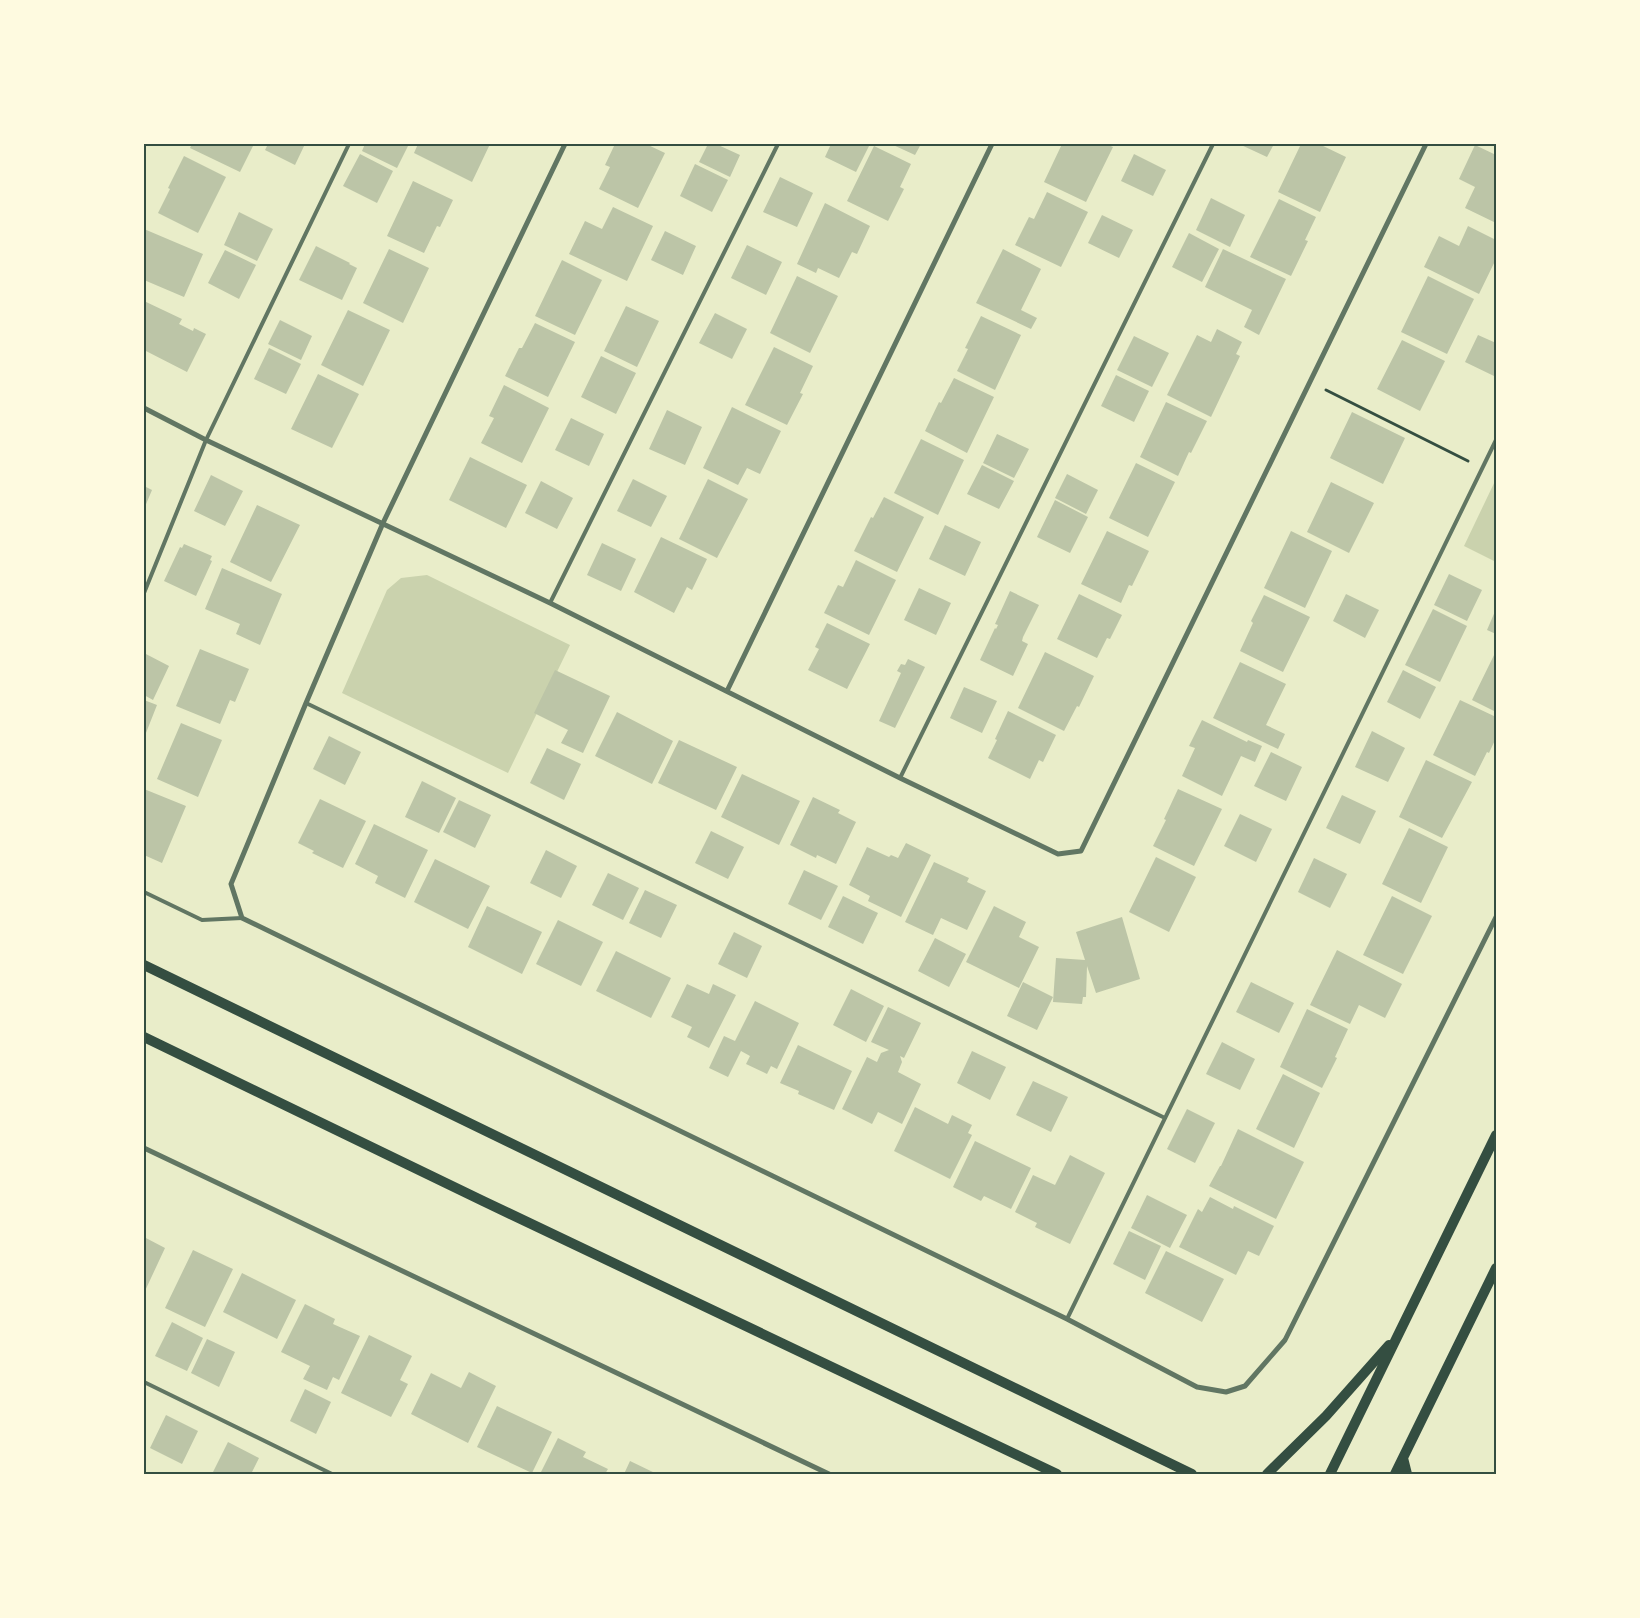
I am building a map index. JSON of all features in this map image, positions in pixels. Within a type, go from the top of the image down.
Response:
[{"type":"main road","points":[[144,965],[1192,1474]]},
{"type":"main road","points":[[144,1037],[1056,1474]]},
{"type":"main road","points":[[1330,1474],[1496,1135]]},
{"type":"main road","points":[[1395,1474],[1496,1268]]},
{"type":"main road","points":[[1266,1474],[1326,1416],[1398,1335]]},
{"type":"main road","points":[[1403,1458],[1407,1474]]},
{"type":"street","points":[[565,144],[383,523],[306,703],[231,884],[242,918],[1067,1319],[1197,1387],[1226,1392],[1245,1386],[1285,1340],[1496,917]]},
{"type":"street","points":[[727,691],[992,144]]},
{"type":"street","points":[[144,408],[206,440],[550,603],[900,778],[1058,854],[1081,851],[1426,144]]},
{"type":"street","points":[[144,1148],[829,1474]]},
{"type":"lane","points":[[144,593],[206,440],[349,144]]},
{"type":"lane","points":[[550,603],[778,144]]},
{"type":"lane","points":[[900,778],[1213,144]]},
{"type":"lane","points":[[1067,1319],[1496,440]]},
{"type":"lane","points":[[306,703],[1166,1118]]},
{"type":"lane","points":[[144,892],[202,920],[242,918]]},
{"type":"lane","points":[[144,1382],[332,1474]]},
{"type":"path","points":[[1309,382],[1482,468]]},
{"type":"green space","points":[[1496,479],[1496,562],[1464,546]]},
{"type":"green space","points":[[427,575],[570,645],[508,773],[342,693],[387,590],[401,578]]},
{"type":"building","points":[[192,144],[254,144],[240,172],[190,148]]},
{"type":"building","points":[[268,144],[305,144],[295,165],[265,150]]},
{"type":"building","points":[[365,144],[409,144],[397,168],[362,151]]},
{"type":"building","points":[[418,144],[490,144],[472,182],[414,153]]},
{"type":"building","points":[[615,144],[646,144],[665,153],[638,208],[599,189],[610,167],[605,165]]},
{"type":"building","points":[[708,144],[716,144],[740,155],[730,177],[699,162]]},
{"type":"building","points":[[831,144],[870,144],[856,172],[825,157]]},
{"type":"building","points":[[891,144],[921,144],[915,155]]},
{"type":"building","points":[[1062,144],[1106,144],[1113,147],[1086,202],[1044,182]]},
{"type":"building","points":[[1239,144],[1274,144],[1267,157]]},
{"type":"building","points":[[1301,144],[1319,144],[1346,157],[1320,212],[1278,192]]},
{"type":"building","points":[[1475,145],[1496,155],[1496,223],[1465,208],[1475,187],[1459,179]]},
{"type":"building","points":[[874,146],[911,164],[900,187],[904,189],[888,221],[847,201]]},
{"type":"building","points":[[360,154],[393,171],[377,203],[343,186]]},
{"type":"building","points":[[1134,154],[1166,170],[1153,196],[1121,181]]},
{"type":"building","points":[[184,156],[226,177],[198,233],[158,213]]},
{"type":"building","points":[[695,164],[728,180],[712,212],[680,196]]},
{"type":"building","points":[[780,177],[813,193],[797,227],[763,212]]},
{"type":"building","points":[[413,181],[453,200],[440,227],[437,226],[424,253],[387,236]]},
{"type":"building","points":[[1047,192],[1088,212],[1061,267],[1015,245],[1029,217],[1034,219]]},
{"type":"building","points":[[1211,198],[1245,215],[1230,247],[1196,230]]},
{"type":"building","points":[[1279,199],[1316,217],[1305,240],[1308,241],[1291,276],[1250,257]]},
{"type":"building","points":[[825,203],[870,226],[857,254],[852,252],[839,278],[818,268],[816,273],[797,264]]},
{"type":"building","points":[[613,207],[653,226],[627,281],[569,254],[585,221],[602,229]]},
{"type":"building","points":[[239,212],[273,229],[257,261],[224,245]]},
{"type":"building","points":[[1102,215],[1133,230],[1119,258],[1088,243]]},
{"type":"building","points":[[1468,226],[1496,240],[1496,259],[1479,294],[1424,267],[1439,236],[1459,246]]},
{"type":"building","points":[[144,229],[203,254],[184,297],[144,280]]},
{"type":"building","points":[[665,231],[696,246],[683,275],[651,260]]},
{"type":"building","points":[[1189,233],[1219,249],[1202,282],[1172,267]]},
{"type":"building","points":[[747,245],[782,262],[766,295],[731,278]]},
{"type":"building","points":[[316,246],[357,268],[342,300],[299,280]]},
{"type":"building","points":[[389,249],[429,268],[403,323],[363,303]]},
{"type":"building","points":[[1003,249],[1041,269],[1021,310],[1037,318],[1031,329],[976,303]]},
{"type":"building","points":[[1223,249],[1286,279],[1259,335],[1244,327],[1252,310],[1205,287]]},
{"type":"building","points":[[225,250],[256,265],[239,299],[208,283]]},
{"type":"building","points":[[562,260],[602,280],[575,335],[535,316]]},
{"type":"building","points":[[797,276],[838,296],[810,353],[770,333]]},
{"type":"building","points":[[1428,276],[1474,299],[1447,354],[1401,332]]},
{"type":"building","points":[[144,301],[182,319],[179,324],[193,331],[194,328],[206,334],[187,372],[144,350]]},
{"type":"building","points":[[626,306],[659,321],[637,367],[604,351]]},
{"type":"building","points":[[348,310],[390,330],[363,386],[321,365]]},
{"type":"building","points":[[715,313],[747,329],[732,359],[699,343]]},
{"type":"building","points":[[981,316],[1021,335],[995,390],[957,371],[968,349],[965,348]]},
{"type":"building","points":[[280,320],[312,336],[301,360],[268,344]]},
{"type":"building","points":[[535,323],[575,342],[548,397],[505,376],[519,348],[522,348]]},
{"type":"building","points":[[1217,329],[1242,342],[1236,354],[1240,356],[1211,417],[1167,395],[1197,335],[1211,342]]},
{"type":"building","points":[[1478,335],[1496,343],[1496,371],[1494,376],[1465,362]]},
{"type":"building","points":[[1134,336],[1169,353],[1152,387],[1117,370]]},
{"type":"building","points":[[1402,340],[1445,361],[1420,411],[1377,389]]},
{"type":"building","points":[[774,347],[813,366],[800,393],[803,394],[787,425],[745,405]]},
{"type":"building","points":[[269,348],[301,364],[286,394],[254,379]]},
{"type":"building","points":[[601,356],[636,373],[616,414],[581,397]]},
{"type":"building","points":[[318,374],[359,394],[332,448],[291,429]]},
{"type":"building","points":[[1116,375],[1149,391],[1134,422],[1101,406]]},
{"type":"building","points":[[954,378],[994,397],[967,453],[925,431],[939,402],[941,403]]},
{"type":"building","points":[[504,385],[549,408],[522,463],[481,443],[494,418],[489,416]]},
{"type":"building","points":[[1166,402],[1207,421],[1178,476],[1140,457]]},
{"type":"building","points":[[732,407],[781,431],[760,474],[747,468],[738,485],[703,468]]},
{"type":"building","points":[[667,410],[702,427],[685,465],[649,449]]},
{"type":"building","points":[[1352,412],[1405,438],[1383,484],[1330,458]]},
{"type":"building","points":[[571,418],[604,434],[589,466],[555,450]]},
{"type":"building","points":[[997,434],[1029,449],[1014,478],[983,463]]},
{"type":"building","points":[[921,439],[964,460],[938,515],[894,493]]},
{"type":"building","points":[[470,457],[527,485],[506,528],[449,500]]},
{"type":"building","points":[[1136,463],[1175,482],[1148,537],[1109,518]]},
{"type":"building","points":[[982,465],[1014,481],[999,509],[967,494]]},
{"type":"building","points":[[1067,474],[1098,490],[1086,514],[1055,498]]},
{"type":"building","points":[[211,475],[243,491],[225,526],[194,511]]},
{"type":"building","points":[[633,479],[667,496],[651,527],[617,511]]},
{"type":"building","points":[[708,479],[748,499],[717,558],[679,539]]},
{"type":"building","points":[[541,481],[573,498],[557,529],[525,513]]},
{"type":"building","points":[[1331,482],[1374,503],[1349,553],[1307,532]]},
{"type":"building","points":[[144,486],[152,490],[144,509]]},
{"type":"building","points":[[884,497],[924,517],[897,572],[854,551],[871,517],[873,518]]},
{"type":"building","points":[[1055,500],[1088,517],[1070,553],[1037,537]]},
{"type":"building","points":[[257,505],[300,525],[271,582],[230,562]]},
{"type":"building","points":[[945,525],[981,542],[965,576],[929,559]]},
{"type":"building","points":[[1107,531],[1149,551],[1132,586],[1129,585],[1121,603],[1081,584]]},
{"type":"building","points":[[1291,531],[1332,551],[1305,608],[1264,588]]},
{"type":"building","points":[[661,537],[707,559],[692,590],[687,587],[674,613],[634,592]]},
{"type":"building","points":[[602,543],[636,559],[621,591],[587,575]]},
{"type":"building","points":[[184,544],[212,556],[210,560],[212,561],[196,596],[164,581],[180,547],[182,548]]},
{"type":"building","points":[[856,560],[896,580],[869,635],[824,613],[838,585],[843,587]]},
{"type":"building","points":[[222,568],[282,594],[260,645],[236,634],[240,624],[205,609]]},
{"type":"building","points":[[1449,574],[1482,590],[1467,621],[1434,605]]},
{"type":"building","points":[[919,588],[951,603],[936,635],[904,620]]},
{"type":"building","points":[[1010,591],[1039,605],[1023,637],[1022,641],[1028,644],[1013,676],[980,660],[998,625],[995,624]]},
{"type":"building","points":[[1079,594],[1122,615],[1110,639],[1107,638],[1097,658],[1057,639]]},
{"type":"building","points":[[1346,594],[1379,610],[1365,638],[1333,621]]},
{"type":"building","points":[[1264,595],[1310,617],[1283,672],[1240,651],[1253,623],[1251,621]]},
{"type":"building","points":[[1433,609],[1467,626],[1440,682],[1405,665]]},
{"type":"building","points":[[1496,609],[1496,634],[1487,630]]},
{"type":"building","points":[[827,623],[870,644],[847,689],[808,670],[819,649],[815,647]]},
{"type":"building","points":[[200,649],[249,669],[235,702],[230,700],[220,724],[176,706]]},
{"type":"building","points":[[1496,651],[1496,712],[1472,700]]},
{"type":"building","points":[[1045,652],[1094,676],[1079,707],[1077,706],[1064,731],[1018,708]]},
{"type":"building","points":[[144,653],[169,666],[153,700],[144,695]]},
{"type":"building","points":[[908,659],[925,667],[895,728],[879,721],[901,673],[897,671],[901,664],[905,665]]},
{"type":"building","points":[[1240,662],[1286,684],[1266,725],[1285,734],[1278,749],[1213,718]]},
{"type":"building","points":[[555,670],[610,696],[583,753],[561,743],[568,730],[534,713]]},
{"type":"building","points":[[1403,670],[1436,687],[1420,719],[1387,702]]},
{"type":"building","points":[[964,687],[997,701],[982,733],[950,718]]},
{"type":"building","points":[[144,700],[157,705],[144,738]]},
{"type":"building","points":[[1460,700],[1496,717],[1496,738],[1475,776],[1433,755]]},
{"type":"building","points":[[1008,711],[1056,735],[1043,762],[1039,760],[1030,779],[988,758]]},
{"type":"building","points":[[617,712],[673,741],[652,784],[595,756]]},
{"type":"building","points":[[1202,720],[1247,742],[1248,740],[1262,746],[1255,762],[1241,756],[1222,796],[1182,776],[1195,748],[1189,746]]},
{"type":"building","points":[[181,723],[222,740],[198,797],[157,779]]},
{"type":"building","points":[[1372,731],[1405,748],[1388,782],[1355,767]]},
{"type":"building","points":[[329,736],[361,752],[345,785],[313,769]]},
{"type":"building","points":[[679,740],[737,767],[716,810],[658,783]]},
{"type":"building","points":[[547,748],[581,764],[564,800],[530,783]]},
{"type":"building","points":[[1271,752],[1302,767],[1286,801],[1254,786]]},
{"type":"building","points":[[1426,760],[1472,782],[1442,838],[1399,817]]},
{"type":"building","points":[[742,774],[800,801],[779,845],[721,817]]},
{"type":"building","points":[[422,781],[456,798],[439,833],[405,817]]},
{"type":"building","points":[[144,789],[186,806],[162,863],[144,855]]},
{"type":"building","points":[[1178,789],[1222,809],[1194,866],[1153,846]]},
{"type":"building","points":[[1342,795],[1376,811],[1360,844],[1326,828]]},
{"type":"building","points":[[813,797],[840,810],[838,813],[856,822],[836,864],[817,855],[816,858],[790,845]]},
{"type":"building","points":[[320,799],[366,821],[343,868],[312,853],[314,851],[298,843]]},
{"type":"building","points":[[459,800],[491,815],[475,848],[443,832]]},
{"type":"building","points":[[1240,814],[1272,829],[1256,862],[1224,846]]},
{"type":"building","points":[[374,824],[428,850],[405,898],[375,883],[378,876],[355,864]]},
{"type":"building","points":[[1409,828],[1448,847],[1421,903],[1382,884]]},
{"type":"building","points":[[711,831],[744,847],[728,879],[695,863]]},
{"type":"building","points":[[906,843],[931,855],[901,917],[868,901],[870,896],[849,885],[867,847],[889,857],[891,855],[898,858]]},
{"type":"building","points":[[546,850],[577,866],[561,898],[530,883]]},
{"type":"building","points":[[1156,857],[1196,877],[1169,932],[1129,912]]},
{"type":"building","points":[[1314,858],[1347,874],[1330,908],[1298,892]]},
{"type":"building","points":[[435,859],[490,886],[468,929],[414,902]]},
{"type":"building","points":[[934,862],[969,878],[967,882],[986,891],[967,930],[941,918],[933,935],[905,922]]},
{"type":"building","points":[[804,870],[838,886],[821,920],[788,904]]},
{"type":"building","points":[[608,873],[639,888],[623,920],[592,905]]},
{"type":"building","points":[[645,890],[677,905],[661,938],[629,923]]},
{"type":"building","points":[[843,896],[878,913],[863,944],[828,927]]},
{"type":"building","points":[[1392,896],[1432,916],[1403,974],[1363,955]]},
{"type":"building","points":[[487,906],[542,932],[522,974],[468,947]]},
{"type":"building","points":[[994,906],[1026,922],[1019,937],[1039,947],[1019,988],[966,962]]},
{"type":"building","points":[[1122,917],[1140,979],[1096,993],[1087,966],[1086,997],[1083,997],[1082,1004],[1053,1002],[1056,958],[1085,960],[1076,932]]},
{"type":"building","points":[[558,920],[603,942],[581,986],[536,964]]},
{"type":"building","points":[[734,932],[762,946],[747,978],[718,964]]},
{"type":"building","points":[[935,938],[966,954],[949,987],[918,971]]},
{"type":"building","points":[[1337,950],[1402,984],[1385,1018],[1359,1005],[1350,1024],[1310,1005]]},
{"type":"building","points":[[616,951],[671,978],[651,1018],[596,991]]},
{"type":"building","points":[[1023,982],[1053,997],[1037,1030],[1007,1016]]},
{"type":"building","points":[[1251,982],[1294,1003],[1279,1033],[1236,1012]]},
{"type":"building","points":[[687,984],[709,994],[713,984],[736,995],[709,1048],[687,1037],[692,1027],[671,1017]]},
{"type":"building","points":[[851,989],[884,1006],[866,1042],[833,1025]]},
{"type":"building","points":[[755,1001],[799,1023],[777,1069],[771,1066],[767,1074],[746,1064],[750,1056],[741,1051],[728,1077],[709,1068],[724,1036],[735,1041]]},
{"type":"building","points":[[888,1007],[921,1023],[904,1058],[900,1056],[902,1062],[898,1072],[921,1084],[902,1124],[878,1112],[872,1124],[842,1109],[867,1057],[877,1062],[881,1053],[889,1050],[871,1042]]},
{"type":"building","points":[[1307,1009],[1348,1029],[1335,1057],[1337,1058],[1322,1088],[1280,1067]]},
{"type":"building","points":[[1222,1042],[1255,1059],[1240,1090],[1206,1074]]},
{"type":"building","points":[[798,1045],[852,1071],[834,1110],[798,1094],[799,1091],[780,1083]]},
{"type":"building","points":[[972,1051],[1006,1067],[990,1100],[957,1083]]},
{"type":"building","points":[[1283,1074],[1320,1093],[1294,1148],[1256,1129]]},
{"type":"building","points":[[1033,1081],[1068,1097],[1051,1132],[1016,1115]]},
{"type":"building","points":[[915,1107],[948,1124],[952,1115],[972,1125],[968,1133],[972,1135],[950,1179],[894,1151]]},
{"type":"building","points":[[1187,1109],[1215,1123],[1195,1163],[1167,1149]]},
{"type":"building","points":[[1238,1129],[1304,1162],[1276,1219],[1209,1186],[1221,1166]]},
{"type":"building","points":[[975,1141],[1031,1168],[1011,1209],[984,1196],[981,1201],[953,1187]]},
{"type":"building","points":[[1070,1155],[1105,1173],[1070,1244],[1035,1227],[1037,1223],[1015,1212],[1033,1175],[1055,1185]]},
{"type":"building","points":[[1147,1195],[1187,1215],[1170,1248],[1131,1228]]},
{"type":"building","points":[[1210,1197],[1233,1209],[1234,1206],[1274,1226],[1259,1256],[1248,1251],[1236,1275],[1179,1247],[1198,1209],[1202,1212]]},
{"type":"building","points":[[1129,1231],[1161,1246],[1145,1280],[1113,1264]]},
{"type":"building","points":[[144,1237],[165,1248],[144,1293]]},
{"type":"building","points":[[193,1250],[233,1269],[205,1327],[165,1308]]},
{"type":"building","points":[[1166,1251],[1224,1279],[1202,1322],[1145,1293]]},
{"type":"building","points":[[242,1273],[296,1300],[277,1339],[223,1312]]},
{"type":"building","points":[[305,1304],[335,1319],[333,1324],[360,1336],[339,1380],[333,1377],[327,1390],[303,1379],[310,1366],[281,1352]]},
{"type":"building","points":[[172,1322],[203,1338],[187,1371],[155,1356]]},
{"type":"building","points":[[369,1335],[412,1356],[400,1380],[408,1384],[391,1417],[341,1393]]},
{"type":"building","points":[[207,1339],[235,1352],[219,1387],[191,1373]]},
{"type":"building","points":[[469,1372],[496,1386],[468,1443],[411,1414],[431,1373],[461,1388]]},
{"type":"building","points":[[305,1389],[331,1402],[316,1434],[290,1421]]},
{"type":"building","points":[[497,1406],[552,1432],[532,1473],[477,1447]]},
{"type":"building","points":[[166,1415],[198,1431],[182,1464],[150,1448]]},
{"type":"building","points":[[558,1438],[586,1452],[583,1457],[608,1469],[605,1474],[540,1474]]},
{"type":"building","points":[[228,1442],[259,1458],[251,1474],[212,1474]]},
{"type":"building","points":[[630,1461],[657,1474],[624,1474]]}]
